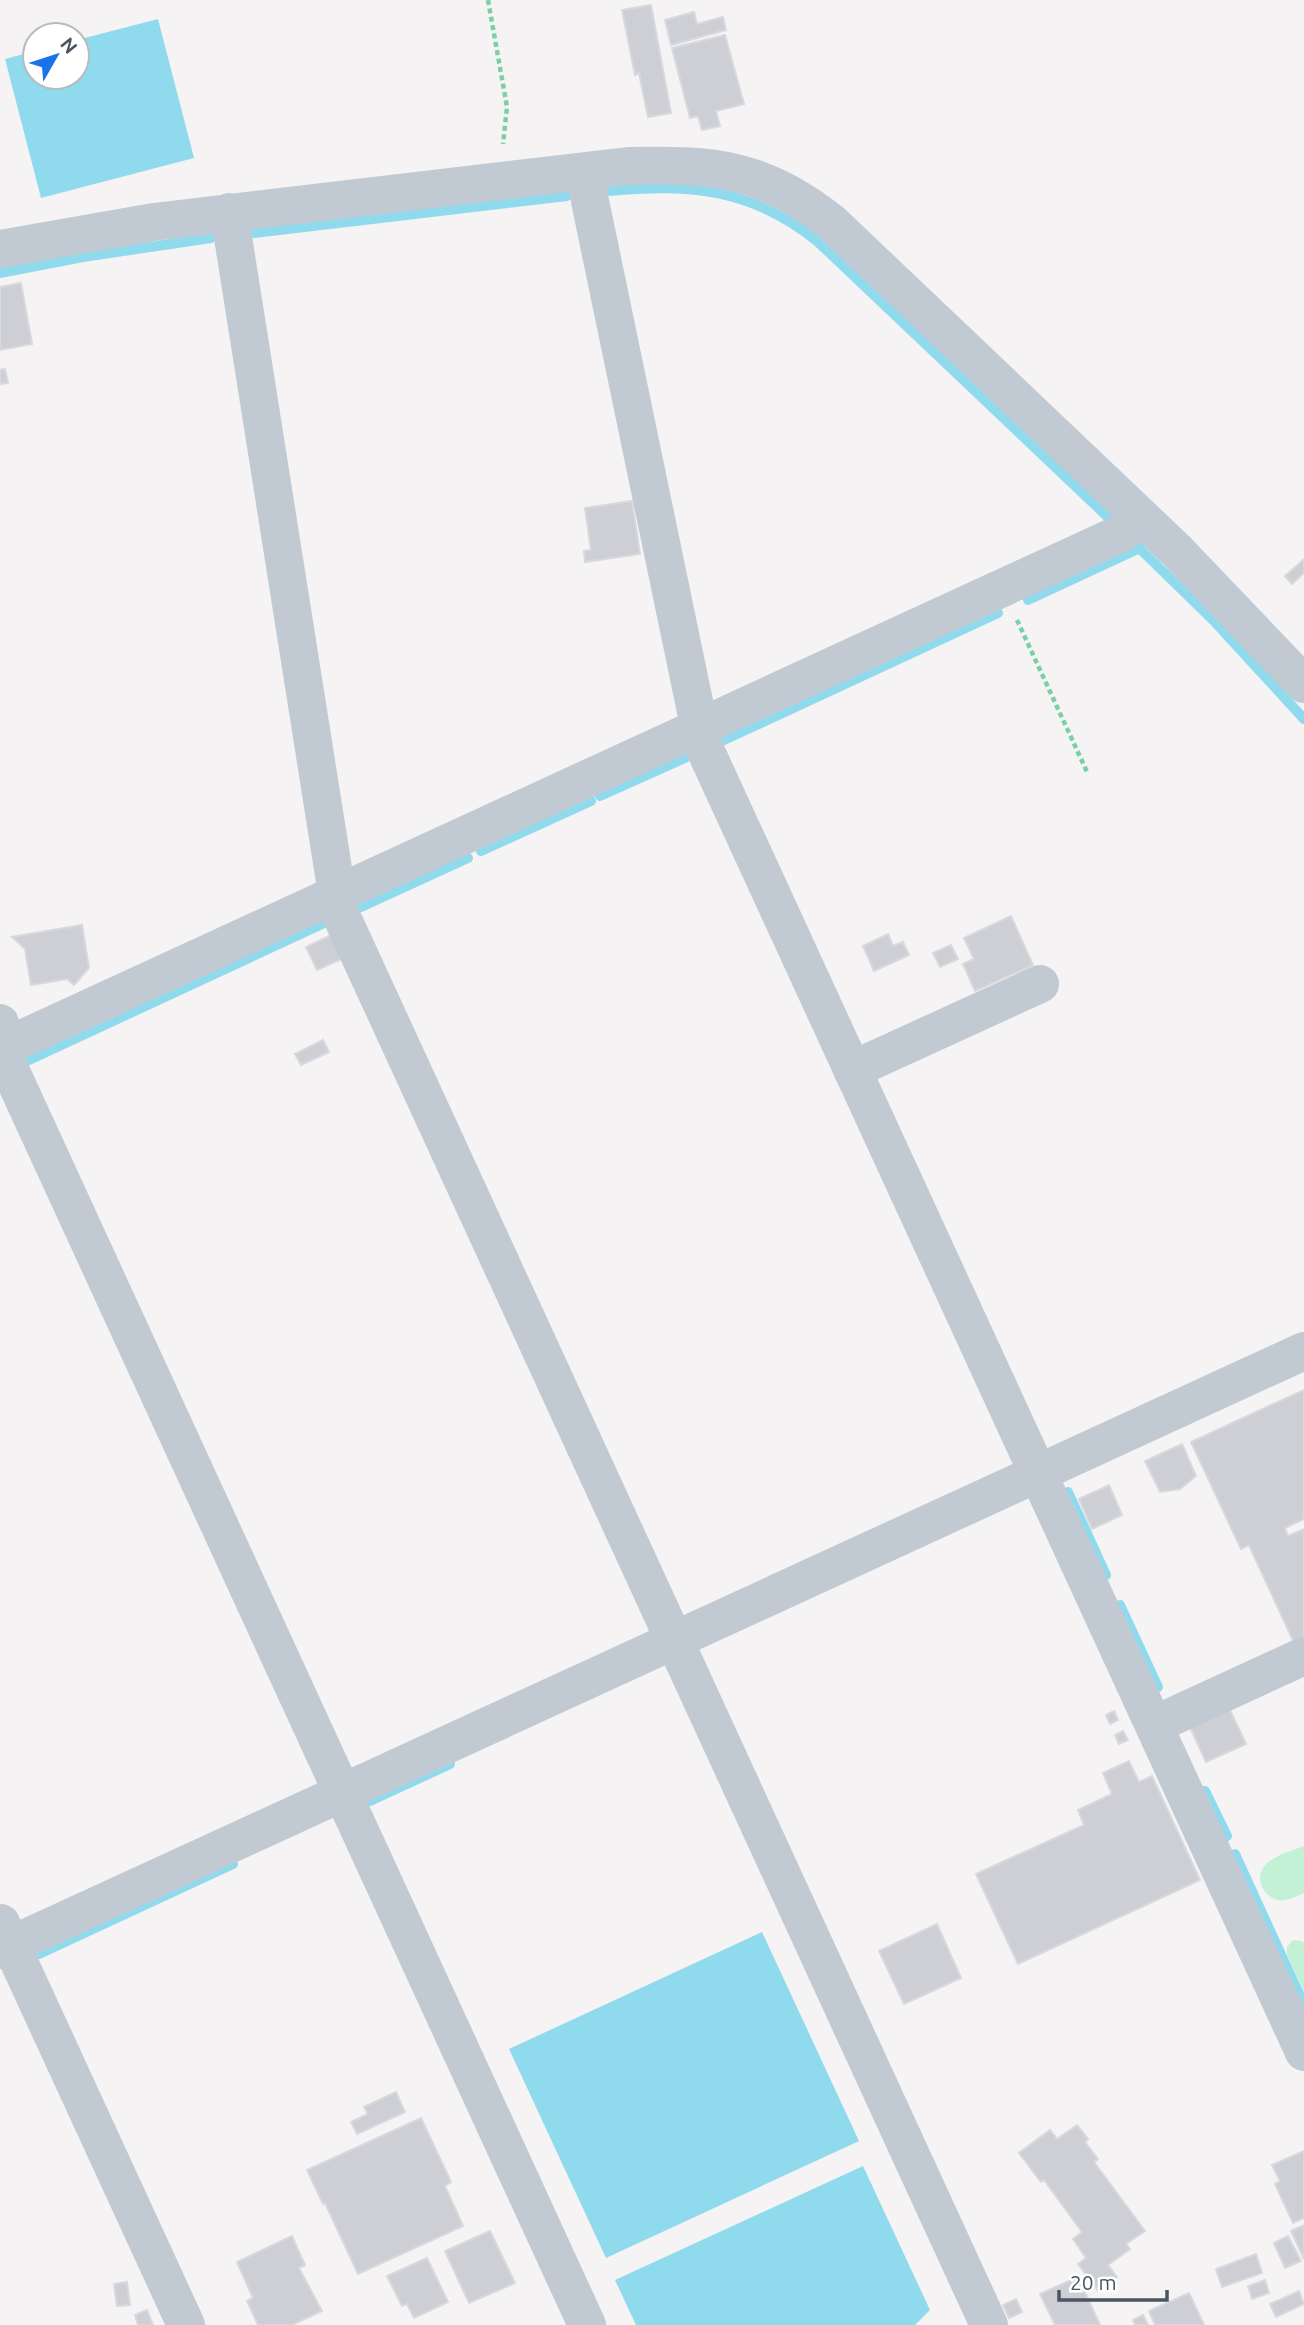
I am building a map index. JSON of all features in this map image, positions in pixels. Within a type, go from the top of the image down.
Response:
[{"type":"street","points":[[0,249],[79,234],[229,212],[628,166],[674,165],[719,169],[750,176],[779,187],[807,203],[832,223],[1139,516],[1231,606],[1304,684]]},
{"type":"street","points":[[586,171],[703,745],[1304,2052]]},
{"type":"street","points":[[229,212],[340,914],[989,2325]]},
{"type":"street","points":[[587,2325],[7,1063],[1,1040],[337,893],[1125,532],[1139,516]]},
{"type":"street","points":[[852,1070],[1040,984]]},
{"type":"street","points":[[186,2325],[4,1939],[342,1793],[1304,1351]]},
{"type":"street","points":[[1154,1725],[1304,1656]]},
{"type":"path","points":[[488,0],[507,107],[502,155],[505,180]]},
{"type":"path","points":[[1002,588],[1088,774]]},
{"type":"green space","points":[[1304,1846],[1304,1893],[1285,1900],[1269,1896],[1260,1879],[1265,1865],[1280,1855]]},
{"type":"green space","points":[[1293,1940],[1304,1943],[1304,1992],[1287,1955],[1287,1947]]},
{"type":"water","points":[[158,19],[194,158],[41,198],[5,59],[21,55],[21,91],[91,91],[91,36]]},
{"type":"water","points":[[762,1932],[859,2141],[606,2258],[509,2049]]},
{"type":"water","points":[[863,2166],[930,2310],[915,2325],[636,2325],[615,2280]]},
{"type":"building","points":[[651,5],[671,113],[648,117],[639,73],[635,75],[622,10]]},
{"type":"building","points":[[694,12],[697,24],[723,17],[726,30],[671,45],[665,20]]},
{"type":"building","points":[[725,35],[744,104],[716,111],[720,126],[702,130],[698,116],[690,118],[672,48]]},
{"type":"building","points":[[21,283],[32,344],[0,350],[0,287]]},
{"type":"building","points":[[5,369],[8,383],[0,384],[0,370]]},
{"type":"building","points":[[632,501],[640,554],[585,562],[584,551],[591,550],[585,508]]},
{"type":"building","points":[[1304,559],[1304,573],[1292,584],[1285,576]]},
{"type":"building","points":[[1011,916],[1033,965],[975,991],[963,964],[974,959],[964,938]]},
{"type":"building","points":[[82,925],[89,968],[74,985],[67,979],[31,985],[25,949],[12,937]]},
{"type":"building","points":[[333,934],[344,958],[317,970],[306,947]]},
{"type":"building","points":[[888,934],[893,946],[903,942],[909,955],[874,971],[863,946]]},
{"type":"building","points":[[951,945],[958,959],[940,967],[933,953]]},
{"type":"building","points":[[323,1040],[329,1052],[301,1065],[295,1054]]},
{"type":"building","points":[[1304,1390],[1304,1519],[1285,1528],[1288,1536],[1304,1529],[1304,1641],[1295,1645],[1249,1545],[1241,1549],[1191,1442]]},
{"type":"building","points":[[1182,1444],[1196,1476],[1180,1489],[1160,1492],[1145,1461]]},
{"type":"building","points":[[1109,1485],[1122,1515],[1092,1529],[1079,1499]]},
{"type":"building","points":[[1229,1708],[1246,1744],[1206,1762],[1190,1727]]},
{"type":"building","points":[[1114,1711],[1118,1720],[1110,1724],[1106,1715]]},
{"type":"building","points":[[1123,1731],[1128,1740],[1119,1744],[1115,1735]]},
{"type":"building","points":[[1129,1761],[1139,1782],[1152,1776],[1200,1880],[1018,1964],[976,1874],[1084,1825],[1078,1810],[1112,1794],[1103,1773]]},
{"type":"building","points":[[937,1924],[961,1978],[904,2004],[879,1951]]},
{"type":"building","points":[[396,2092],[405,2112],[357,2134],[351,2122],[368,2114],[364,2107]]},
{"type":"building","points":[[421,2118],[451,2182],[445,2186],[463,2226],[358,2274],[307,2170]]},
{"type":"building","points":[[1077,2125],[1088,2139],[1085,2142],[1098,2159],[1094,2162],[1145,2231],[1126,2244],[1130,2249],[1108,2265],[1117,2277],[1098,2291],[1078,2264],[1086,2258],[1073,2239],[1082,2232],[1044,2180],[1041,2182],[1019,2153],[1050,2130],[1057,2139]]},
{"type":"building","points":[[1304,2151],[1304,2218],[1293,2223],[1275,2184],[1280,2181],[1272,2165]]},
{"type":"building","points":[[1304,2225],[1304,2259],[1291,2231]]},
{"type":"building","points":[[490,2231],[515,2283],[469,2303],[445,2251]]},
{"type":"building","points":[[292,2236],[305,2265],[299,2268],[322,2311],[292,2325],[258,2325],[247,2301],[253,2298],[237,2262]]},
{"type":"building","points":[[1288,2236],[1301,2261],[1285,2268],[1274,2243]]},
{"type":"building","points":[[1256,2254],[1262,2273],[1222,2287],[1216,2269]]},
{"type":"building","points":[[427,2258],[448,2302],[414,2318],[407,2304],[402,2306],[387,2276]]},
{"type":"building","points":[[1078,2277],[1100,2325],[1055,2325],[1040,2294]]},
{"type":"building","points":[[1265,2280],[1269,2293],[1252,2299],[1248,2286]]},
{"type":"building","points":[[127,2282],[130,2305],[117,2306],[114,2284]]},
{"type":"building","points":[[1299,2291],[1304,2304],[1276,2317],[1270,2304]]},
{"type":"building","points":[[1189,2293],[1204,2325],[1155,2325],[1149,2311]]},
{"type":"building","points":[[1016,2299],[1022,2312],[1009,2318],[1003,2305]]},
{"type":"building","points":[[147,2310],[153,2325],[138,2325],[135,2315]]},
{"type":"building","points":[[1143,2315],[1148,2325],[1135,2325],[1133,2320]]},
{"type":"waterway","points":[[610,191],[667,188],[719,194],[769,210],[793,224],[817,241],[1110,519]]},
{"type":"waterway","points":[[254,233],[567,196]]},
{"type":"waterway","points":[[0,273],[83,257],[211,238]]},
{"type":"waterway","points":[[1137,546],[1215,622],[1304,719]]},
{"type":"waterway","points":[[1028,600],[1140,548]]},
{"type":"waterway","points":[[724,740],[998,613]]},
{"type":"waterway","points":[[600,796],[685,758]]},
{"type":"waterway","points":[[481,851],[591,801]]},
{"type":"waterway","points":[[361,907],[468,858]]},
{"type":"waterway","points":[[29,1060],[322,924]]},
{"type":"waterway","points":[[1068,1492],[1106,1575]]},
{"type":"waterway","points":[[1120,1605],[1158,1687]]},
{"type":"waterway","points":[[370,1801],[450,1764]]},
{"type":"waterway","points":[[1205,1791],[1227,1836]]},
{"type":"waterway","points":[[1235,1854],[1304,2005]]},
{"type":"waterway","points":[[39,1954],[233,1864]]}]
